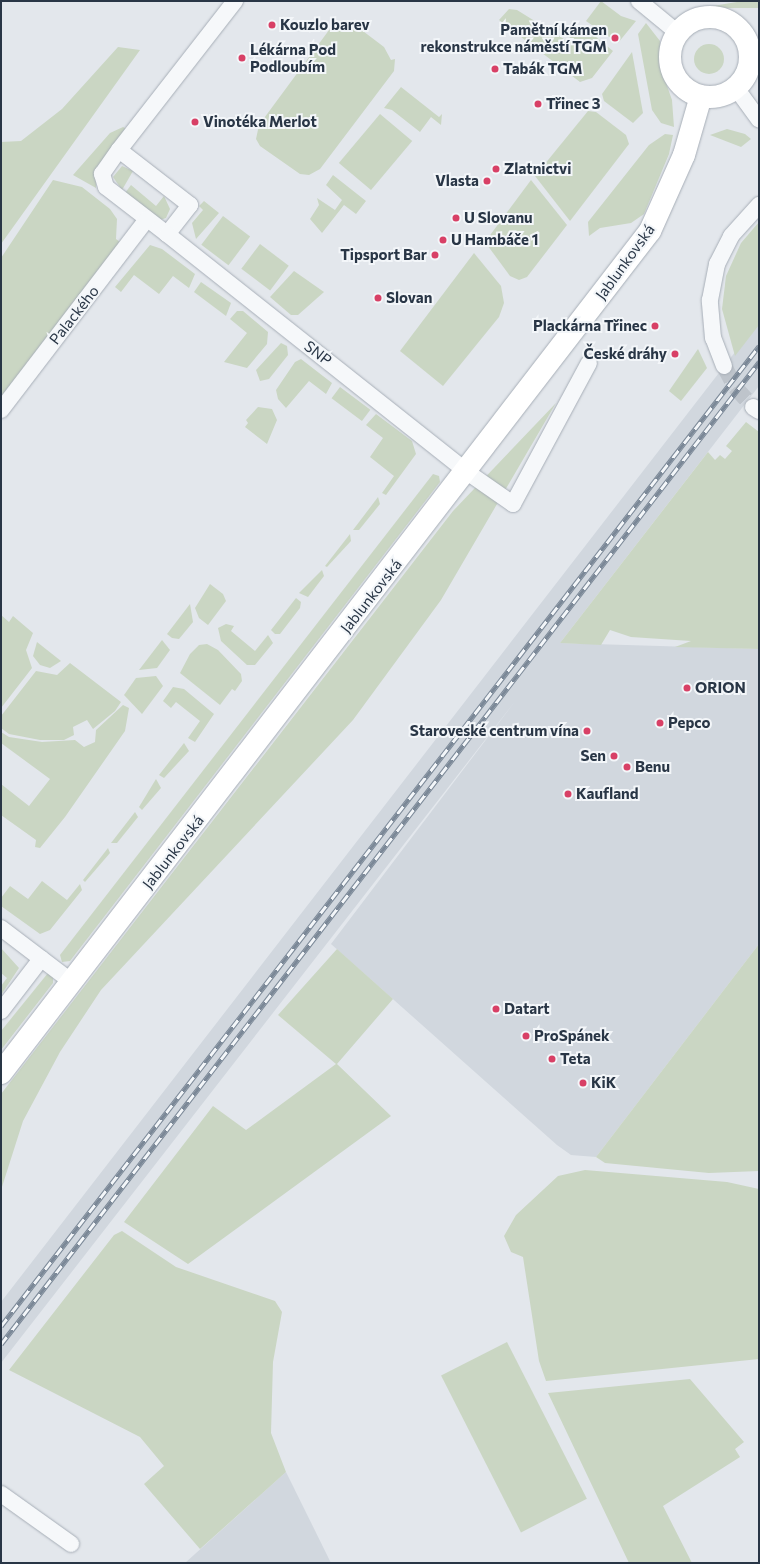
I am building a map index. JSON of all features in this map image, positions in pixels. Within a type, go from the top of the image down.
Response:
[{"type":"main road","points":[[711,17],[724,19],[751,32],[749,63],[736,88],[725,94],[701,96],[679,82],[672,71],[672,44],[678,32],[687,24],[711,17]]},
{"type":"main road","name":"Jablunkovská","points":[[1,1073],[467,472],[650,231],[682,162],[701,96]]},
{"type":"street","points":[[168,234],[190,205],[119,150],[235,1]]},
{"type":"street","points":[[639,1],[678,32]]},
{"type":"street","points":[[736,88],[759,120]]},
{"type":"street","name":"SNP","points":[[119,150],[102,174],[106,188],[168,234],[467,472],[513,504],[589,364]]},
{"type":"street","points":[[724,366],[713,338],[710,300],[717,264],[731,236],[759,205]]},
{"type":"street","name":"Palackého","points":[[1,410],[147,219]]},
{"type":"street","points":[[1,928],[72,982]]},
{"type":"street","points":[[1,1012],[42,959]]},
{"type":"street","points":[[1,1494],[71,1544]]},
{"type":"shaded area","points":[[759,321],[759,386],[560,643],[759,649],[759,944],[596,1157],[571,1155],[557,1145],[331,944],[516,700],[1,1363],[1,1302]]},
{"type":"shaded area","points":[[286,1472],[331,1563],[185,1563]]},
{"type":"green space","points":[[601,1],[621,16],[636,21],[618,43],[586,21]]},
{"type":"green space","points":[[743,1],[759,1],[759,8],[700,8]]},
{"type":"green space","points":[[509,9],[517,10],[567,41],[578,27],[584,27],[613,51],[592,78],[580,82],[499,20]]},
{"type":"green space","points":[[340,22],[351,22],[384,47],[391,60],[395,59],[394,71],[320,169],[309,175],[300,174],[260,146],[256,139],[259,125],[332,26]]},
{"type":"green space","points":[[646,23],[660,41],[660,66],[672,100],[674,127],[661,123],[652,110],[638,34]]},
{"type":"green space","points":[[709,44],[720,48],[724,59],[720,70],[709,74],[698,70],[694,59],[698,48]]},
{"type":"green space","points":[[118,47],[140,50],[1,244],[1,142],[21,141],[62,109]]},
{"type":"green space","points":[[632,52],[643,113],[633,123],[604,101],[602,94]]},
{"type":"green space","points":[[401,87],[439,117],[442,114],[441,125],[431,117],[420,132],[392,110],[384,108]]},
{"type":"green space","points":[[588,111],[596,112],[626,135],[629,144],[570,221],[535,176]]},
{"type":"green space","points":[[380,114],[412,141],[371,190],[339,163]]},
{"type":"green space","points":[[123,127],[129,130],[96,168],[96,188],[73,175],[110,133]]},
{"type":"green space","points":[[727,129],[745,134],[751,139],[741,147],[710,135]]},
{"type":"green space","points":[[665,134],[673,135],[669,154],[644,214],[631,223],[600,228],[589,236],[588,222],[649,145]]},
{"type":"green space","points":[[122,166],[133,171],[122,190],[113,177]]},
{"type":"green space","points":[[333,175],[366,201],[356,214],[344,205],[322,233],[310,219],[319,205],[317,198],[335,210],[342,200],[326,185]]},
{"type":"green space","points":[[53,180],[82,187],[110,209],[117,219],[116,239],[120,242],[1,397],[1,258]]},
{"type":"green space","points":[[531,180],[567,225],[527,277],[519,280],[510,276],[485,242]]},
{"type":"green space","points":[[131,185],[156,206],[164,196],[170,209],[166,218],[160,220],[125,193]]},
{"type":"green space","points":[[204,201],[219,213],[196,239],[192,223],[203,210],[199,206]]},
{"type":"green space","points":[[223,216],[250,236],[228,265],[201,245]]},
{"type":"green space","points":[[759,222],[759,325],[735,356],[722,309],[726,276],[741,243]]},
{"type":"green space","points":[[260,244],[289,266],[270,290],[241,269]]},
{"type":"green space","points":[[150,245],[162,249],[195,274],[189,288],[173,276],[159,294],[134,275],[121,292],[115,287]]},
{"type":"green space","points":[[474,253],[501,286],[504,303],[499,317],[443,386],[400,351]]},
{"type":"green space","points":[[294,271],[324,292],[298,315],[291,315],[270,297]]},
{"type":"green space","points":[[201,282],[231,303],[226,316],[194,292]]},
{"type":"green space","points":[[237,311],[243,311],[268,332],[267,344],[247,368],[224,362],[247,333],[230,319]]},
{"type":"green space","points":[[281,343],[287,346],[288,355],[269,379],[260,381],[256,370]]},
{"type":"green space","points":[[698,349],[707,368],[681,401],[669,391]]},
{"type":"green space","points":[[301,359],[332,383],[326,394],[309,381],[286,408],[278,399],[276,390],[295,362]]},
{"type":"green space","points":[[340,387],[370,410],[362,421],[332,398]]},
{"type":"green space","points":[[556,403],[441,600],[353,720],[101,990],[60,1052],[23,1121],[1,1190],[1,1094],[453,511]]},
{"type":"green space","points":[[258,407],[272,409],[277,420],[267,444],[245,427],[248,423],[246,420]]},
{"type":"green space","points":[[376,414],[412,441],[416,454],[386,495],[382,493],[394,476],[370,457],[383,438],[366,425]]},
{"type":"green space","points":[[746,422],[759,432],[759,649],[675,647],[691,641],[631,637],[610,630],[601,645],[560,643],[708,452],[715,460],[720,455],[725,459],[732,451],[726,446]]},
{"type":"green space","points":[[433,474],[439,476],[440,482],[70,961],[62,962],[60,955]]},
{"type":"green space","points":[[378,497],[380,504],[359,530],[353,530]]},
{"type":"green space","points":[[350,534],[351,541],[327,567],[325,566]]},
{"type":"green space","points":[[322,570],[324,576],[308,597],[299,593]]},
{"type":"green space","points":[[210,584],[223,594],[226,601],[208,625],[199,618],[195,608]]},
{"type":"green space","points":[[296,598],[301,602],[300,608],[280,634],[275,634],[271,630]]},
{"type":"green space","points":[[190,604],[193,622],[179,639],[172,638],[167,634]]},
{"type":"green space","points":[[1,615],[9,622],[13,616],[33,633],[26,650],[32,668],[1,708]]},
{"type":"green space","points":[[226,624],[234,626],[231,631],[255,651],[268,635],[273,643],[255,665],[247,665],[221,641],[218,628]]},
{"type":"green space","points":[[162,640],[170,650],[157,668],[139,670]]},
{"type":"green space","points":[[37,642],[61,661],[50,668],[40,665],[33,656]]},
{"type":"green space","points":[[207,644],[218,650],[241,674],[242,681],[235,691],[232,689],[220,705],[180,673],[190,654],[199,645]]},
{"type":"green space","points":[[70,663],[121,702],[115,711],[93,729],[87,720],[73,727],[74,735],[64,740],[40,740],[9,734],[1,728],[1,716],[36,671],[57,675]]},
{"type":"green space","points":[[156,676],[163,686],[142,714],[124,695],[136,678]]},
{"type":"green space","points":[[173,687],[184,689],[214,714],[195,742],[188,738],[200,721],[176,702],[171,708],[163,701]]},
{"type":"green space","points":[[123,705],[129,708],[125,731],[65,817],[40,848],[35,847],[36,840],[1,815],[1,784],[29,806],[50,779],[1,743],[1,732],[9,737],[42,742],[75,740],[84,747],[95,742],[96,730]]},
{"type":"green space","points":[[184,743],[189,751],[164,778],[159,775]]},
{"type":"green space","points":[[156,779],[161,788],[142,810],[139,807]]},
{"type":"green space","points":[[135,812],[138,817],[117,843],[111,843]]},
{"type":"green space","points":[[108,848],[110,853],[85,882],[83,880]]},
{"type":"green space","points":[[42,881],[67,900],[80,884],[82,890],[50,930],[40,934],[1,906],[1,898],[10,886],[28,899]]},
{"type":"green space","points":[[759,944],[759,1171],[709,1173],[605,1163],[596,1157]]},
{"type":"green space","points":[[1,948],[19,968],[1,995],[1,986],[7,978],[1,973]]},
{"type":"green space","points":[[337,949],[393,999],[337,1064],[391,1116],[188,1264],[124,1222],[213,1106],[246,1130],[336,1064],[278,1015]]},
{"type":"green space","points":[[48,973],[53,975],[53,983],[1,1050],[1,1031]]},
{"type":"green space","points":[[585,1170],[727,1182],[759,1189],[759,1359],[546,1381],[539,1361],[523,1257],[511,1252],[504,1236],[516,1215],[558,1176]]},
{"type":"green space","points":[[122,1231],[176,1267],[275,1301],[282,1312],[273,1362],[271,1433],[286,1472],[200,1549],[144,1484],[164,1466],[140,1437],[9,1370],[114,1235]]},
{"type":"green space","points":[[507,1342],[587,1499],[521,1532],[441,1376]]},
{"type":"green space","points":[[690,1379],[744,1442],[735,1449],[740,1457],[663,1506],[692,1563],[629,1563],[548,1393]]},
{"type":"tunnel","points":[[724,366],[735,387],[753,407]]},
{"type":"railway","points":[[1,1326],[759,346]]},
{"type":"railway","points":[[1,1344],[759,362]]},
{"type":"place","name":"Kouzlo barev","points":[[272,25]]},
{"type":"place","name":"Pamětní kámen rekonstrukce náměstí TGM","points":[[615,38]]},
{"type":"place","name":"Lékárna Pod Podloubím","points":[[242,58]]},
{"type":"place","name":"Tabák TGM","points":[[495,69]]},
{"type":"place","name":"Třinec 3","points":[[538,104]]},
{"type":"place","name":"Vinotéka Merlot","points":[[195,122]]},
{"type":"place","name":"Zlatnictvi","points":[[496,169]]},
{"type":"place","name":"Vlasta","points":[[487,181]]},
{"type":"place","name":"U Slovanu","points":[[456,218]]},
{"type":"place","name":"U Hambáče 1","points":[[443,240]]},
{"type":"place","name":"Tipsport Bar","points":[[435,255]]},
{"type":"place","name":"Slovan","points":[[378,298]]},
{"type":"place","name":"Plackárna Třinec","points":[[655,326]]},
{"type":"place","name":"České dráhy","points":[[675,354]]},
{"type":"place","name":"ORION","points":[[687,688]]},
{"type":"place","name":"Pepco","points":[[660,723]]},
{"type":"place","name":"Staroveské centrum vína","points":[[587,731]]},
{"type":"place","name":"Sen","points":[[614,756]]},
{"type":"place","name":"Benu","points":[[627,767]]},
{"type":"place","name":"Kaufland","points":[[568,794]]},
{"type":"place","name":"Datart","points":[[496,1009]]},
{"type":"place","name":"ProSpánek","points":[[526,1036]]},
{"type":"place","name":"Teta","points":[[552,1059]]},
{"type":"place","name":"KiK","points":[[583,1083]]}]
